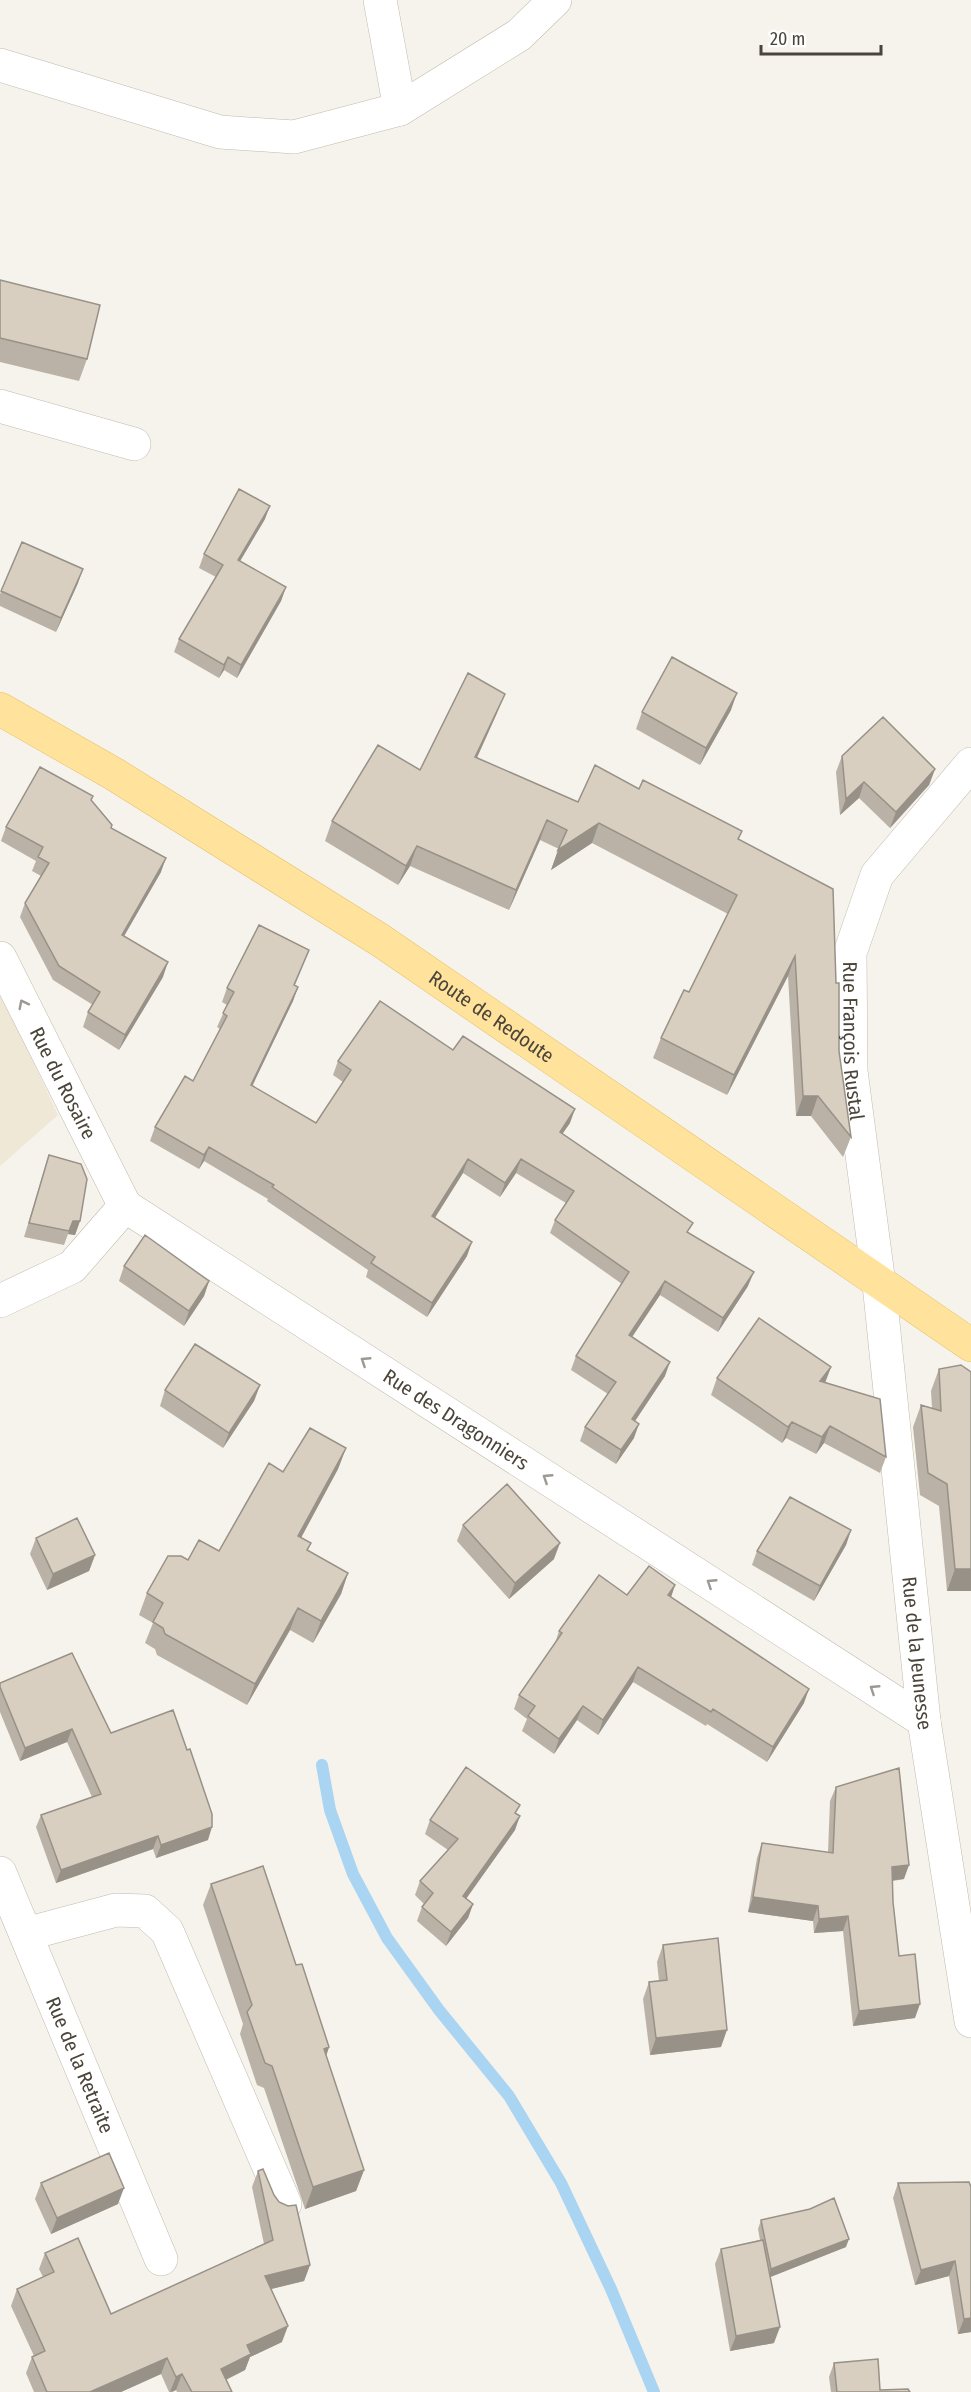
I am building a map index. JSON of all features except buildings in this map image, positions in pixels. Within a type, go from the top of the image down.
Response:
[{"type":"main road","name":"Route de Redoute","points":[[0,709],[114,774],[380,939],[879,1284],[971,1345]]},
{"type":"street","points":[[380,0],[400,109]]},
{"type":"street","points":[[0,65],[220,132],[294,137],[400,109],[519,35],[555,0]]},
{"type":"street","points":[[0,406],[134,444]]},
{"type":"street","name":"Rue François Rustal","points":[[879,1284],[851,1071],[850,953],[877,875],[971,764]]},
{"type":"street","name":"Rue du Rosaire","points":[[0,958],[125,1206]]},
{"type":"street","points":[[0,1301],[72,1267],[125,1206]]},
{"type":"street","name":"Rue des Dragonniers","points":[[125,1206],[924,1721]]},
{"type":"street","name":"Rue de la Jeunesse","points":[[879,1284],[924,1721],[971,2021]]},
{"type":"street","name":"Rue de la Retraite","points":[[0,1875],[161,2259]]},
{"type":"street","points":[[26,1935],[116,1910],[145,1911],[167,1931],[285,2204]]},
{"type":"shaded area","points":[[0,991],[58,1115],[0,1166]]},
{"type":"waterway","points":[[322,1765],[330,1810],[353,1874],[387,1938],[439,2010],[509,2096],[561,2183],[611,2289],[654,2392]]}]
